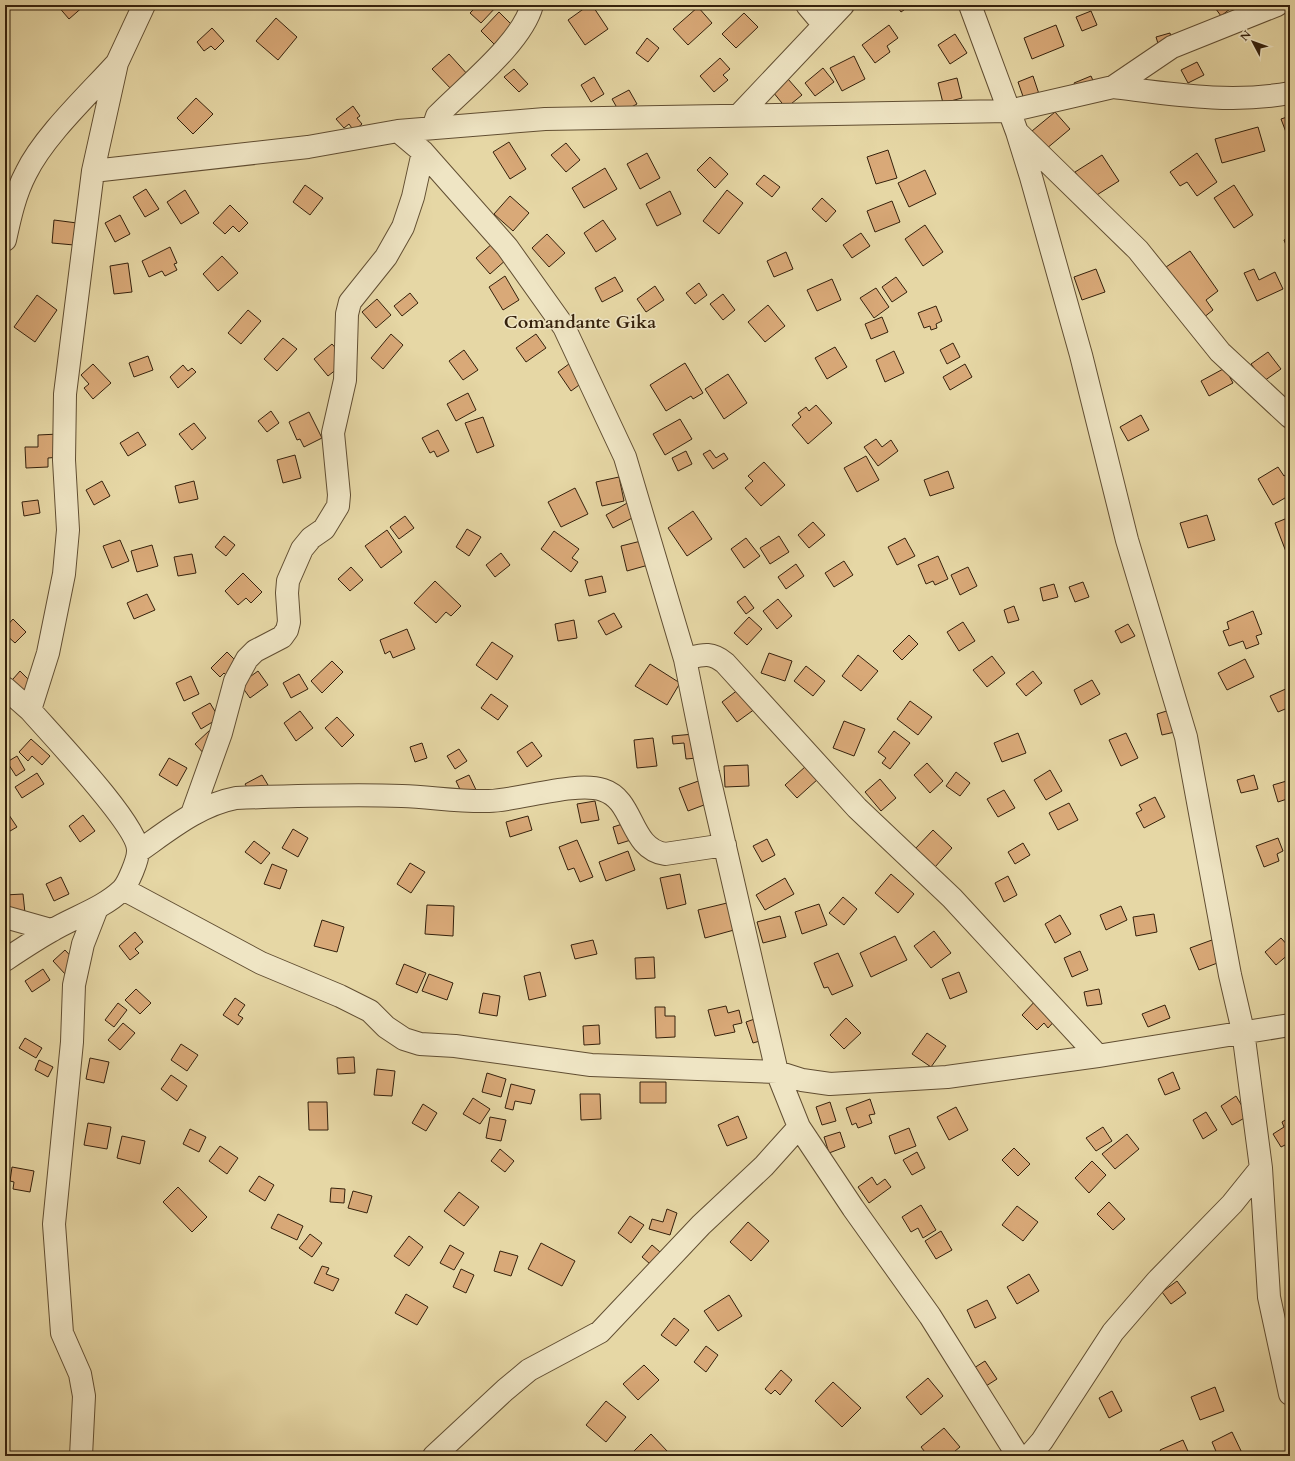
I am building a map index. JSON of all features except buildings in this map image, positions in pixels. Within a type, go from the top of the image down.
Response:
[{"type":"street","points":[[30,710],[48,653],[64,574],[68,530],[64,460],[65,394],[93,171],[117,63],[144,5]]},
{"type":"street","points":[[433,128],[437,116],[516,35],[529,16],[532,5]]},
{"type":"street","points":[[807,5],[823,24]]},
{"type":"street","points":[[740,114],[823,24],[843,5]]},
{"type":"street","points":[[970,5],[1017,132],[1081,355],[1127,540],[1186,737],[1230,975],[1243,1032],[1261,1168],[1270,1297],[1290,1394]]},
{"type":"street","points":[[1113,87],[1172,47],[1277,5]]},
{"type":"street","points":[[5,240],[14,200],[26,172],[44,144],[117,63]]},
{"type":"street","points":[[93,171],[308,147],[398,131],[545,118],[1009,111],[1113,87],[1229,99],[1262,98],[1290,93]]},
{"type":"street","points":[[398,131],[423,152],[507,247],[564,328],[626,457],[685,659],[725,845],[777,1072],[799,1127],[853,1208],[930,1316],[1018,1456]]},
{"type":"street","points":[[1017,132],[1138,250],[1220,352],[1290,417]]},
{"type":"street","points":[[192,814],[221,733],[235,681],[247,659],[255,651],[282,636],[287,630],[289,622],[287,593],[288,581],[302,549],[311,538],[324,529],[338,506],[339,495],[334,433],[345,380],[347,314],[350,302],[386,257],[403,227],[413,197],[423,152]]},
{"type":"street","points":[[685,659],[710,655],[717,657],[725,663],[857,808],[952,898],[1098,1056]]},
{"type":"street","points":[[5,688],[30,710],[107,798],[130,830],[139,851]]},
{"type":"street","points":[[5,960],[51,930],[97,908],[123,889],[134,868],[139,851],[192,814],[219,801],[236,798],[401,796],[490,801],[572,789],[592,788],[603,790],[620,802],[640,839],[659,853],[665,854],[725,845]]},
{"type":"street","points":[[123,889],[260,963],[370,1011],[386,1027],[404,1039],[420,1044],[455,1046],[591,1065],[777,1072],[802,1080],[830,1084],[947,1077],[1098,1056],[1290,1025]]},
{"type":"street","points":[[81,1456],[84,1396],[80,1374],[62,1333],[54,1224],[72,1042],[74,984],[83,944],[97,908]]},
{"type":"street","points":[[5,917],[51,930]]},
{"type":"street","points":[[434,1456],[528,1370],[600,1332],[701,1225],[764,1166],[799,1127]]},
{"type":"street","points":[[1029,1456],[1042,1441],[1113,1332],[1157,1281],[1232,1204],[1261,1168]]},
{"type":"district","name":"Comandante Gika","points":[[580,322]]}]
